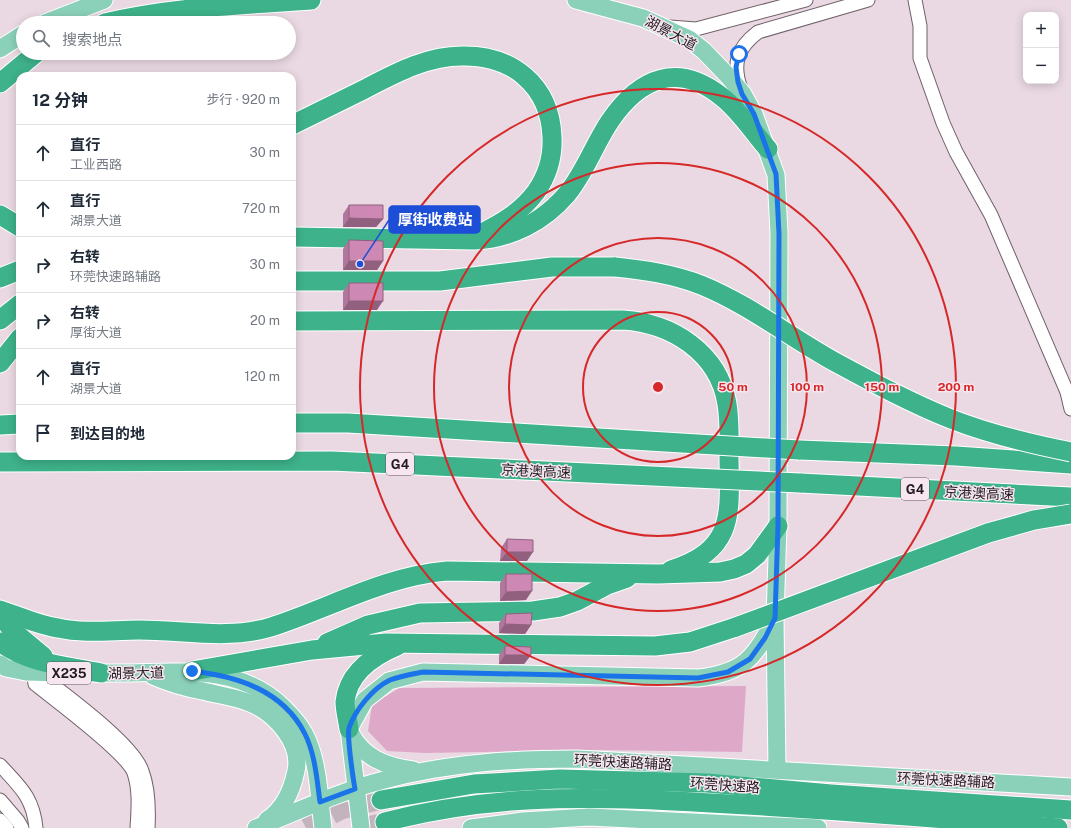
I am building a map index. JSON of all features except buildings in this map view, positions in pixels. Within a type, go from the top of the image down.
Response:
[{"type":"highway","points":[[115,16],[144,0]]},
{"type":"highway","points":[[134,16],[171,11],[311,0]]},
{"type":"highway","points":[[296,123],[398,72],[426,61],[443,57],[477,56],[494,59],[512,67],[538,90],[546,106],[551,122],[552,139],[552,150],[548,166],[536,192],[517,212],[489,230],[464,241]]},
{"type":"highway","points":[[0,83],[28,60]]},
{"type":"highway","points":[[296,237],[464,241],[494,238],[522,229],[545,214],[566,195],[575,184],[617,112],[632,96],[657,80],[681,77],[695,80],[710,88],[735,110],[768,149]]},
{"type":"highway","points":[[0,215],[16,225]]},
{"type":"highway","points":[[296,281],[440,282],[552,267],[615,267],[645,270],[701,285],[748,310],[834,361],[920,405],[952,419],[980,429],[1071,452]]},
{"type":"highway","points":[[0,278],[16,272]]},
{"type":"highway","points":[[0,320],[16,307]]},
{"type":"highway","points":[[296,320],[622,320],[654,324],[683,338],[696,348],[716,373],[727,403],[729,419],[729,514],[725,528],[717,542],[709,551],[697,560],[652,574],[607,585],[577,601],[560,607],[533,611],[420,613],[368,624],[312,650]]},
{"type":"highway","points":[[0,363],[16,343]]},
{"type":"highway","points":[[296,423],[348,423],[799,450],[956,456],[1071,464]]},
{"type":"highway","points":[[0,425],[16,424]]},
{"type":"highway","name":"京港澳高速","points":[[0,462],[332,461],[1071,497]]},
{"type":"highway","points":[[192,671],[334,646],[406,643],[655,646],[690,642],[736,627],[988,533],[1034,520],[1071,514]]},
{"type":"highway","points":[[0,610],[56,628],[76,631],[140,630],[232,634],[257,630],[399,579],[429,573],[447,571],[652,574],[705,573],[734,569],[746,564],[757,555],[778,526]]},
{"type":"highway","points":[[0,614],[22,640],[43,656],[61,664]]},
{"type":"highway","points":[[0,642],[24,656],[101,673]]},
{"type":"highway","points":[[349,729],[345,702],[349,685],[366,663],[381,653],[406,643]]},
{"type":"highway","name":"环莞快速路","points":[[381,800],[474,784],[560,779],[708,783],[831,794],[1071,810]]},
{"type":"highway","name":"环莞快速路","points":[[385,822],[443,808],[515,799],[554,798],[645,799],[825,810],[1058,828]]},
{"type":"main road","points":[[63,16],[104,0]]},
{"type":"main road","name":"湖景大道","points":[[349,729],[366,700],[389,681],[423,672],[690,677],[714,676],[734,669],[750,659],[765,638],[775,618],[778,526],[779,234],[776,174],[768,149],[754,114],[742,94],[704,51],[688,39],[658,24],[620,11],[576,0]]},
{"type":"main road","points":[[0,50],[16,39]]},
{"type":"main road","points":[[775,618],[777,770]]},
{"type":"main road","name":"湖景大道","points":[[0,664],[6,668],[26,672],[143,673],[192,671],[223,675],[253,684],[277,701],[296,721],[305,734],[317,776],[320,802]]},
{"type":"main road","points":[[143,673],[181,686],[228,696],[251,703],[272,717],[287,733],[295,749],[297,768],[294,785],[284,804],[256,828]]},
{"type":"main road","points":[[349,729],[360,747],[380,762],[392,767],[421,771]]},
{"type":"main road","points":[[349,729],[360,828]]},
{"type":"main road","name":"环莞快速路辅路","points":[[256,828],[320,802],[383,780],[421,771],[485,761],[562,759],[1071,787]]},
{"type":"main road","name":"X235","points":[[320,802],[323,828]]},
{"type":"main road","points":[[471,828],[524,820],[589,817],[667,825],[818,828]]},
{"type":"street","points":[[658,24],[677,28],[696,29],[806,0]]},
{"type":"street","points":[[742,94],[736,67],[739,54],[746,41],[758,32],[868,0]]},
{"type":"street","points":[[915,0],[920,26],[920,58],[943,123],[956,152],[992,215],[1067,392],[1071,409]]},
{"type":"street","points":[[138,828],[137,789],[133,772],[122,757],[35,684],[33,680],[36,672],[83,709],[130,750],[142,769],[147,788],[148,828]]},
{"type":"street","points":[[0,765],[24,792],[34,811],[36,828]]},
{"type":"street","points":[[0,800],[22,828]]},
{"type":"street","points":[[0,820],[7,828]]},
{"type":"shaded area","points":[[746,686],[742,752],[599,750],[425,753],[387,751],[368,731],[372,705],[399,688]]},
{"type":"tunnel","points":[[306,828],[341,810],[381,800]]},
{"type":"tunnel","points":[[360,828],[385,822]]},
{"type":"place","name":"厚街收费站","points":[[360,264]]},
{"type":"route","points":[[192,671],[223,675],[253,684],[287,710],[305,734],[312,754],[317,776],[320,802],[355,789],[349,729],[359,708],[375,691],[389,681],[405,675],[423,672],[698,678],[728,672],[750,659],[765,638],[775,618],[778,526],[779,234],[776,174],[754,114],[742,94],[738,82],[736,67],[739,54]]}]
